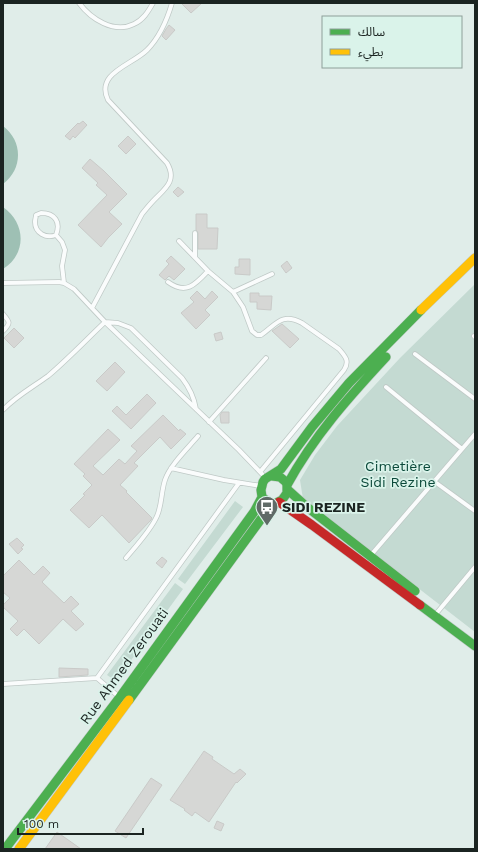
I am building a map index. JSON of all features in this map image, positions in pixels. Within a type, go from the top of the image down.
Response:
[{"type":"main road","points":[[475,258],[430,301],[350,383],[312,427],[281,469],[265,478],[260,490],[262,497],[269,502],[278,502],[437,612],[475,636]]},
{"type":"main road","points":[[19,849],[261,519],[285,497],[288,487],[302,458],[320,432],[353,392],[398,344],[475,269]]},
{"type":"main road","points":[[265,478],[280,477],[283,479],[288,487],[307,507],[370,556],[475,646]]},
{"type":"main road","name":"Rue Ahmed Zerouati","points":[[5,849],[120,697],[254,512],[262,497]]},
{"type":"lane","points":[[79,3],[87,12],[99,21],[113,27],[134,25],[148,13],[153,3]]},
{"type":"lane","points":[[92,308],[142,214],[165,190],[170,182],[170,172],[167,163],[108,100],[105,91],[106,82],[112,74],[139,56],[153,44],[162,29],[172,3]]},
{"type":"lane","points":[[47,213],[52,215],[58,224],[56,234],[47,236],[38,231],[35,222],[36,215],[47,213]]},
{"type":"lane","points":[[195,233],[195,258]]},
{"type":"lane","points":[[56,234],[62,242],[65,250],[62,266],[64,283]]},
{"type":"lane","points":[[171,468],[240,483],[265,478],[344,370],[347,360],[339,349],[297,320],[281,320],[276,322],[261,336],[257,335],[252,331],[243,307],[233,292],[208,271],[179,241]]},
{"type":"lane","points":[[168,282],[175,287],[191,287],[196,284],[208,271]]},
{"type":"lane","points":[[233,292],[272,274]]},
{"type":"lane","points":[[3,283],[54,282],[64,283],[74,288],[105,322],[240,450],[265,478]]},
{"type":"lane","points":[[3,314],[9,322],[3,331]]},
{"type":"lane","points":[[3,410],[56,368],[105,322],[118,322],[136,332],[182,378],[193,396],[196,409]]},
{"type":"lane","points":[[415,354],[475,399]]},
{"type":"lane","points":[[209,422],[266,358]]},
{"type":"lane","points":[[386,387],[462,449]]},
{"type":"lane","points":[[370,556],[475,434]]},
{"type":"lane","points":[[126,558],[153,525],[157,517],[160,510],[165,478],[171,468],[198,436]]},
{"type":"lane","points":[[435,482],[475,511]]},
{"type":"lane","points":[[97,678],[240,483]]},
{"type":"lane","points":[[437,612],[475,567]]},
{"type":"lane","points":[[3,684],[97,678],[120,697]]},
{"type":"green space","name":"Cimetière Sidi Rezine","points":[[475,284],[475,632],[303,499],[300,480],[315,455],[337,426],[400,358]]},
{"type":"green space","points":[[235,501],[243,507],[185,584],[178,579]]},
{"type":"green space","points":[[175,583],[183,589],[116,681],[107,675]]},
{"type":"shaded area","points":[[3,126],[10,132],[14,139],[18,155],[14,171],[10,178],[3,184]]},
{"type":"shaded area","points":[[3,207],[16,221],[21,238],[20,247],[16,255],[11,263],[3,269]]},
{"type":"building","points":[[181,3],[202,3],[191,13]]},
{"type":"building","points":[[169,25],[175,30],[166,40],[162,36]]},
{"type":"building","points":[[83,121],[87,125],[75,138],[73,136],[70,140],[65,136],[78,123],[79,124]]},
{"type":"building","points":[[128,136],[136,144],[126,154],[118,146]]},
{"type":"building","points":[[90,159],[127,194],[109,212],[122,224],[101,247],[78,225],[107,195],[96,185],[98,183],[82,168]]},
{"type":"building","points":[[178,187],[184,192],[178,197],[173,192]]},
{"type":"building","points":[[196,214],[207,214],[207,228],[218,228],[217,249],[198,249]]},
{"type":"building","points":[[171,256],[185,269],[174,280],[169,276],[165,280],[159,275],[169,264],[166,261]]},
{"type":"building","points":[[239,259],[250,259],[250,275],[235,274],[235,267],[239,267]]},
{"type":"building","points":[[287,261],[292,268],[286,273],[281,266]]},
{"type":"building","points":[[197,291],[205,299],[212,291],[218,297],[205,310],[210,315],[196,329],[181,313],[194,302],[190,298]]},
{"type":"building","points":[[250,293],[259,293],[259,296],[272,296],[271,310],[257,309],[257,302],[250,302]]},
{"type":"building","points":[[282,324],[299,339],[290,348],[272,331]]},
{"type":"building","points":[[14,328],[24,338],[14,348],[4,338]]},
{"type":"building","points":[[221,332],[223,339],[216,341],[214,334]]},
{"type":"building","points":[[115,362],[125,372],[107,391],[96,381]]},
{"type":"building","points":[[147,394],[156,403],[131,429],[112,411],[117,406],[126,415]]},
{"type":"building","points":[[222,412],[229,412],[229,423],[221,423],[220,415]]},
{"type":"building","points":[[163,415],[179,431],[180,429],[186,434],[171,449],[160,437],[134,463],[138,466],[120,485],[152,518],[151,520],[129,543],[102,515],[89,528],[70,510],[85,495],[83,494],[92,485],[83,476],[85,474],[74,464],[108,429],[120,440],[93,466],[103,475],[119,459],[125,464],[137,451],[131,446]]},
{"type":"building","points":[[17,538],[24,545],[21,548],[23,549],[18,554],[9,544]]},
{"type":"building","points":[[162,557],[167,561],[162,568],[156,563]]},
{"type":"building","points":[[19,560],[34,575],[43,566],[50,573],[42,582],[64,603],[71,596],[79,604],[71,611],[84,624],[76,631],[63,619],[39,644],[24,629],[17,636],[10,629],[18,621],[3,607],[3,605],[10,598],[3,592],[3,576]]},
{"type":"building","points":[[59,668],[88,669],[88,675],[59,677]]},
{"type":"building","points":[[204,751],[213,757],[212,759],[234,774],[240,769],[246,774],[237,783],[236,782],[209,822],[195,812],[192,816],[184,810],[185,809],[170,800]]},
{"type":"building","points":[[151,778],[162,785],[126,838],[115,831]]},
{"type":"building","points":[[217,821],[224,824],[221,831],[214,828]]},
{"type":"building","points":[[57,832],[81,849],[45,849]]},
{"type":"traffic: fast","points":[[267,501],[262,497],[261,490],[265,479],[281,469],[312,427],[349,383],[421,310]]},
{"type":"traffic: fast","points":[[287,485],[297,467],[332,418],[386,357]]},
{"type":"traffic: fast","points":[[129,700],[261,519],[276,503],[282,500],[287,493],[286,482],[280,477],[272,476]]},
{"type":"traffic: fast","points":[[288,490],[307,507],[415,591]]},
{"type":"traffic: fast","points":[[5,849],[120,697],[254,512],[262,497]]},
{"type":"traffic: fast","points":[[420,605],[475,646]]},
{"type":"traffic: slow","points":[[421,310],[475,258]]},
{"type":"traffic: slow","points":[[19,849],[129,700]]},
{"type":"traffic: jam","points":[[279,502],[420,605]]},
{"type":"place","name":"SIDI REZINE","points":[[267,526]]}]
